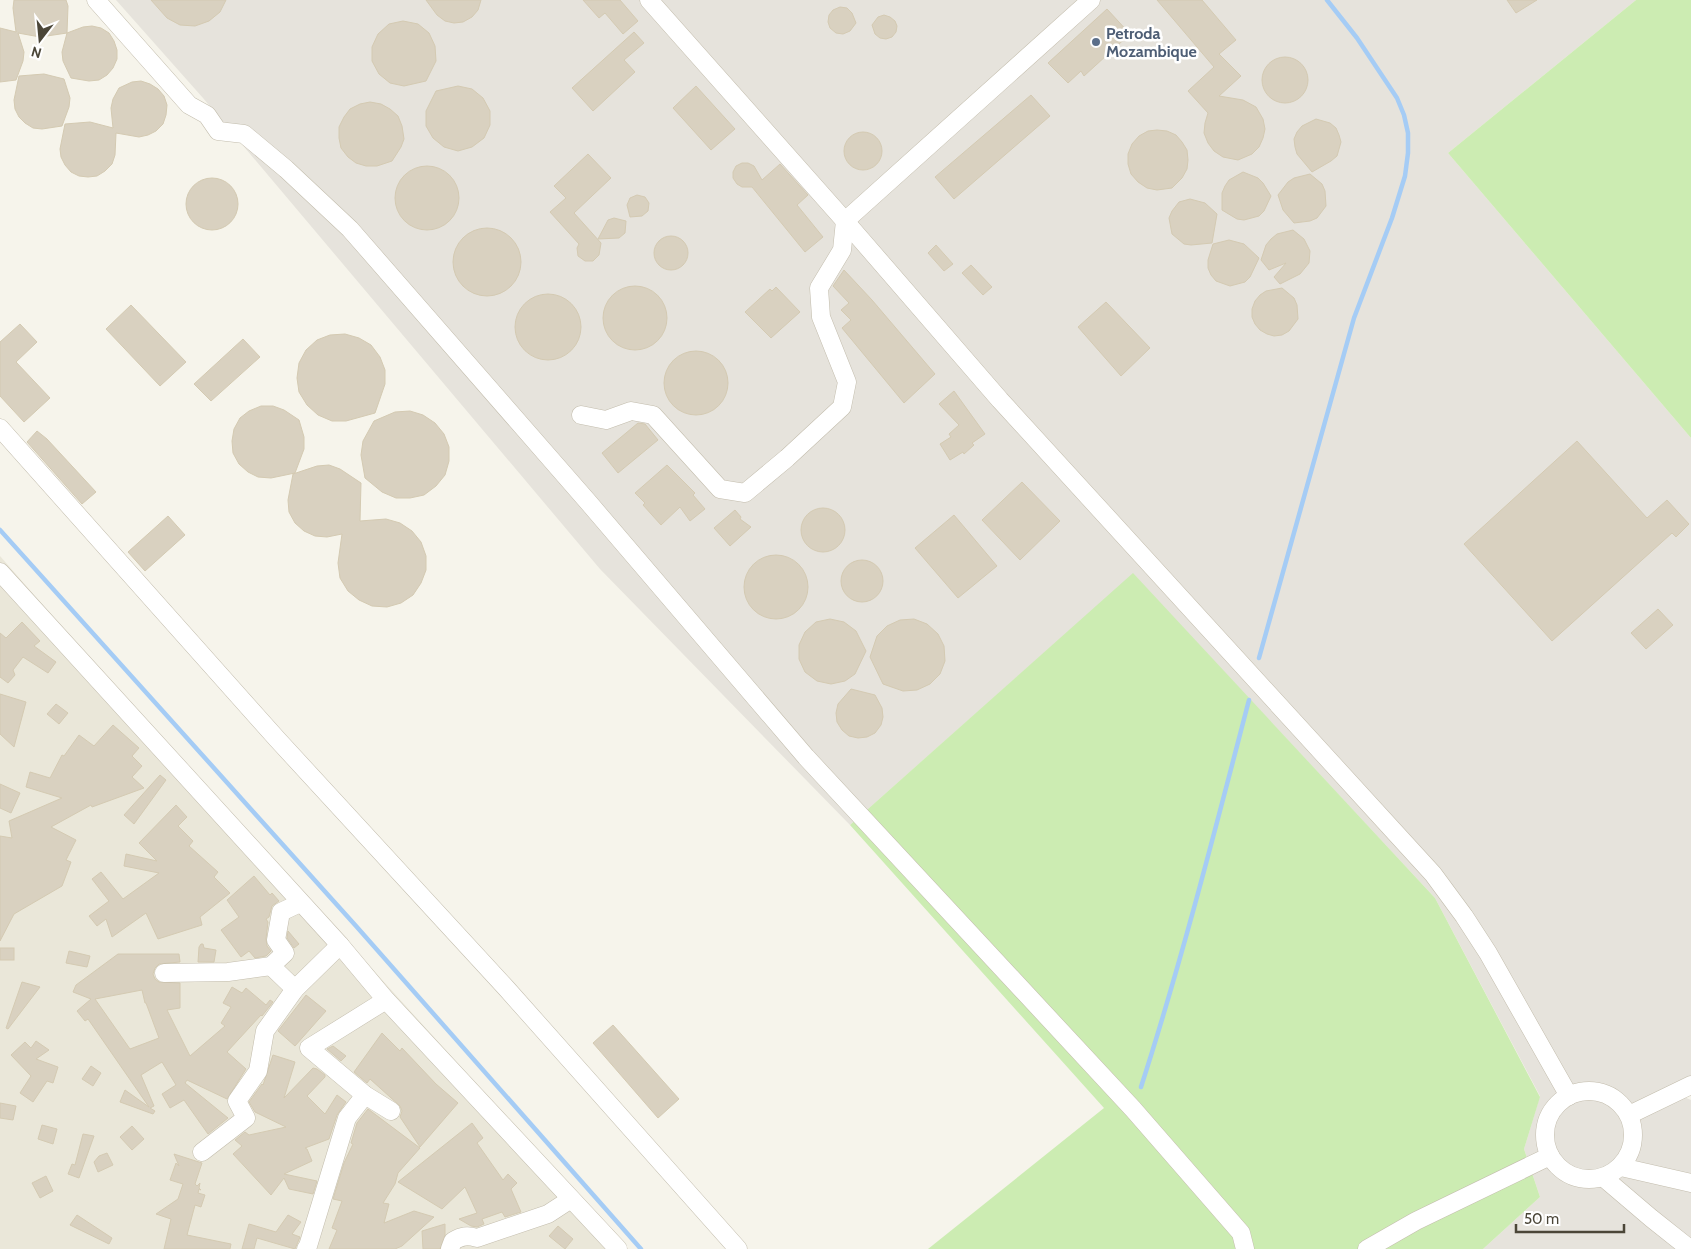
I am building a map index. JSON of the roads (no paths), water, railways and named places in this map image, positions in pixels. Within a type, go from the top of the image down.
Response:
[{"type":"street","points":[[96,0],[189,105],[207,115],[218,130],[244,134],[286,168],[350,230],[615,533],[806,757],[1146,1124],[1241,1233],[1245,1249]]},
{"type":"street","points":[[648,0],[845,221],[1000,400],[1433,874],[1488,953],[1569,1096]]},
{"type":"street","points":[[581,415],[606,420],[631,411],[654,415],[720,489],[745,493],[787,458],[842,407],[847,382],[822,317],[819,288],[842,250],[845,221],[1091,0]]},
{"type":"street","points":[[0,428],[277,740],[507,989],[738,1249]]},
{"type":"street","points":[[0,572],[340,945],[386,1000],[618,1249]]},
{"type":"street","points":[[164,973],[228,972],[271,966],[285,954],[276,940],[281,912],[300,903]]},
{"type":"street","points":[[202,1152],[246,1118],[237,1101],[258,1071],[265,1031],[295,989],[340,945]]},
{"type":"street","points":[[271,966],[295,989]]},
{"type":"street","points":[[386,1000],[309,1048],[365,1095],[391,1111]]},
{"type":"street","points":[[1629,1115],[1691,1085]]},
{"type":"street","points":[[1582,1091],[1610,1096],[1621,1104],[1629,1115],[1634,1128],[1634,1142],[1630,1155],[1621,1167],[1604,1178],[1583,1179],[1570,1175],[1558,1167],[1550,1156],[1545,1128],[1550,1115],[1558,1104],[1569,1096],[1582,1091]]},
{"type":"street","points":[[306,1249],[347,1118],[365,1095]]},
{"type":"street","points":[[1367,1249],[1416,1221],[1550,1156]]},
{"type":"street","points":[[1621,1167],[1691,1183]]},
{"type":"street","points":[[1604,1178],[1690,1249]]},
{"type":"street","points":[[450,1249],[453,1241],[459,1238],[468,1235],[477,1238],[531,1220],[548,1214],[571,1199]]},
{"type":"waterway","points":[[1259,658],[1354,318],[1392,218],[1405,176],[1408,153],[1408,133],[1404,115],[1397,98],[1357,38],[1327,0]]},
{"type":"waterway","points":[[0,530],[356,926],[641,1249]]},
{"type":"waterway","points":[[1141,1087],[1184,943],[1249,700]]},
{"type":"place","name":"Petroda Mozambique","points":[[1096,42]]}]
